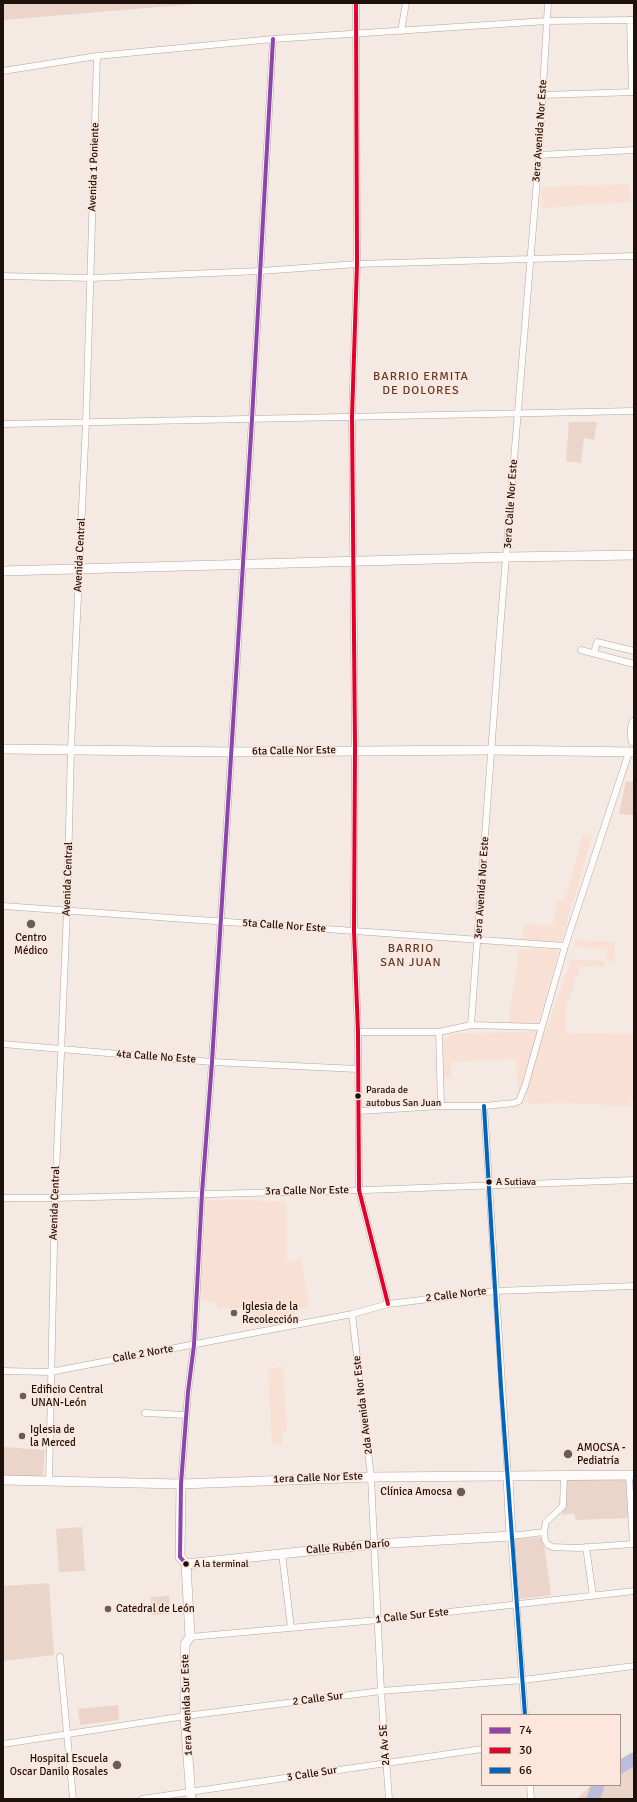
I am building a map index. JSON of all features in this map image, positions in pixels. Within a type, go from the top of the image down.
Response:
[{"type":"street","points":[[356,3],[357,264],[352,417],[355,750],[354,932],[358,1032],[357,1069],[359,1111],[359,1190],[388,1304]]},
{"type":"street","points":[[401,31],[406,3]]},
{"type":"street","name":"3era Avenida Nor Este","points":[[530,258],[539,155],[548,3]]},
{"type":"street","points":[[3,71],[97,56],[273,39],[547,21],[632,20],[633,92],[542,95]]},
{"type":"street","points":[[181,1484],[186,1416],[194,1345],[202,1193],[212,1062],[261,271],[273,39]]},
{"type":"street","name":"Avenida 1 Poniente","points":[[91,278],[97,56]]},
{"type":"street","points":[[539,155],[634,150]]},
{"type":"street","points":[[3,276],[91,278],[261,271],[357,264],[634,256]]},
{"type":"street","name":"3era Calle Nor Este","points":[[491,750],[530,258]]},
{"type":"street","name":"Avenida Central","points":[[49,1481],[50,1372],[55,1198],[67,910],[71,748],[91,278]]},
{"type":"street","points":[[3,424],[634,411]]},
{"type":"street","points":[[3,571],[507,557],[634,555]]},
{"type":"street","points":[[594,653],[597,642],[634,652]]},
{"type":"street","points":[[581,650],[634,664]]},
{"type":"street","points":[[359,1111],[441,1106],[484,1106],[514,1103],[519,1101],[525,1086],[553,990],[564,946],[630,755],[634,741],[632,729],[634,722]]},
{"type":"street","name":"6ta Calle Nor Este","points":[[3,749],[71,748],[231,752],[491,750],[630,755]]},
{"type":"street","name":"3era Avenida Nor Este","points":[[471,1025],[491,750]]},
{"type":"street","points":[[630,755],[634,761]]},
{"type":"street","name":"5ta Calle Nor Este","points":[[3,906],[564,946]]},
{"type":"street","points":[[358,1032],[439,1032],[471,1025],[541,1027]]},
{"type":"street","points":[[439,1032],[441,1106]]},
{"type":"street","name":"4ta Calle No Este","points":[[3,1044],[212,1062],[357,1069]]},
{"type":"street","points":[[484,1106],[511,1536],[525,1714]]},
{"type":"street","name":"3ra Calle Nor Este","points":[[3,1198],[359,1190],[488,1184],[634,1180]]},
{"type":"street","name":"2 Calle Norte","points":[[352,1314],[388,1304],[495,1291],[634,1286]]},
{"type":"street","name":"Calle 2 Norte","points":[[3,1371],[50,1372],[352,1314]]},
{"type":"street","name":"2da Avenida Nor Este","points":[[352,1314],[372,1477],[378,1620]]},
{"type":"street","points":[[144,1413],[186,1416]]},
{"type":"street","points":[[564,1476],[563,1506],[546,1522],[544,1532],[548,1545],[553,1547],[586,1547],[632,1544],[631,1475]]},
{"type":"street","name":"1era Calle Nor Este","points":[[3,1480],[181,1484],[372,1477],[631,1475]]},
{"type":"street","name":"1era Avenida Sur Este","points":[[181,1484],[180,1557],[186,1564],[190,1637],[185,1644],[184,1716],[191,1796]]},
{"type":"street","points":[[511,1536],[544,1532]]},
{"type":"street","name":"Calle Rubén Darío","points":[[186,1564],[375,1544],[511,1536]]},
{"type":"street","points":[[586,1547],[593,1596]]},
{"type":"street","points":[[282,1554],[291,1628]]},
{"type":"street","name":"1 Calle Sur Este","points":[[190,1637],[378,1620],[634,1591]]},
{"type":"street","name":"2A Av SE","points":[[378,1620],[381,1691],[389,1799]]},
{"type":"street","points":[[60,1658],[73,1799]]},
{"type":"street","name":"2 Calle Sur","points":[[3,1744],[184,1716],[381,1691],[523,1680],[634,1666]]},
{"type":"street","name":"3 Calle Sur","points":[[142,1799],[191,1796],[386,1763],[481,1749]]},
{"type":"street","points":[[530,1786],[530,1799]]},
{"type":"shaded area","points":[[3,3],[206,3],[3,20]]},
{"type":"shaded area","points":[[629,184],[631,202],[542,208],[542,187]]},
{"type":"shaded area","points":[[569,422],[597,422],[594,440],[584,438],[581,463],[566,461]]},
{"type":"shaded area","points":[[626,781],[634,782],[634,815],[619,814]]},
{"type":"shaded area","points":[[583,834],[592,836],[562,940],[559,942],[522,940],[524,924],[553,925],[556,902],[565,900]]},
{"type":"shaded area","points":[[575,940],[615,942],[614,961],[608,961],[606,958],[607,949],[574,947]]},
{"type":"shaded area","points":[[519,949],[555,949],[558,954],[539,1020],[536,1023],[508,1026]]},
{"type":"shaded area","points":[[571,959],[605,961],[605,967],[579,966],[579,977],[574,978],[574,992],[570,992],[570,1001],[566,1001],[566,1034],[634,1033],[634,1098],[631,1098],[631,1106],[562,1103],[528,1104],[527,1086],[542,1034],[545,1034]]},
{"type":"shaded area","points":[[540,1031],[519,1097],[516,1059],[451,1062],[451,1078],[444,1078],[443,1040],[451,1034]]},
{"type":"shaded area","points":[[207,1200],[285,1202],[287,1218],[287,1262],[301,1258],[310,1307],[295,1307],[296,1316],[265,1321],[252,1315],[250,1308],[218,1308],[215,1303],[199,1298]]},
{"type":"shaded area","points":[[283,1366],[287,1431],[282,1433],[282,1445],[272,1444],[268,1370]]},
{"type":"shaded area","points":[[3,1447],[45,1450],[43,1476],[3,1478]]},
{"type":"shaded area","points":[[627,1479],[628,1518],[576,1520],[574,1513],[562,1515],[567,1480]]},
{"type":"shaded area","points":[[82,1527],[85,1571],[59,1572],[56,1529]]},
{"type":"shaded area","points":[[543,1537],[551,1595],[520,1599],[515,1541],[516,1539]]},
{"type":"shaded area","points":[[49,1583],[54,1655],[3,1661],[3,1586]]},
{"type":"shaded area","points":[[169,1596],[170,1614],[152,1615],[151,1597]]},
{"type":"shaded area","points":[[118,1705],[119,1720],[80,1725],[78,1709]]},
{"type":"shaded area","points":[[634,1763],[634,1799],[577,1799],[590,1786],[621,1786],[621,1765]]},
{"type":"waterway","points":[[621,1766],[634,1759]]},
{"type":"waterway","points":[[593,1799],[598,1786]]},
{"type":"transit line","name":"30","points":[[356,3],[357,264],[352,417],[355,746],[354,931],[358,1032],[359,1190],[388,1304]]},
{"type":"transit line","name":"74","points":[[186,1564],[180,1557],[181,1484],[188,1392],[194,1345],[202,1193],[212,1062],[252,419],[273,39]]},
{"type":"transit line","name":"66","points":[[484,1106],[501,1387],[525,1714]]},
{"type":"place","name":"Centro Médico","points":[[31,924]]},
{"type":"place","name":"Parada de autobus San Juan","points":[[358,1096]]},
{"type":"place","name":"A Sutiava","points":[[489,1182]]},
{"type":"place","name":"Iglesia de la Recolección","points":[[234,1313]]},
{"type":"place","name":"Edificio Central UNAN-León","points":[[23,1396]]},
{"type":"place","name":"Iglesia de la Merced","points":[[22,1436]]},
{"type":"place","name":"AMOCSA - Pediatría","points":[[568,1454]]},
{"type":"place","name":"Clínica Amocsa","points":[[461,1492]]},
{"type":"place","name":"A la terminal","points":[[186,1564]]},
{"type":"place","name":"Catedral de León","points":[[108,1609]]},
{"type":"place","name":"Hospital Escuela Oscar Danilo Rosales","points":[[117,1765]]},
{"type":"district","name":"BARRIO ERMITA DE DOLORES","points":[[421,384]]},
{"type":"district","name":"BARRIO SAN JUAN","points":[[411,956]]}]
